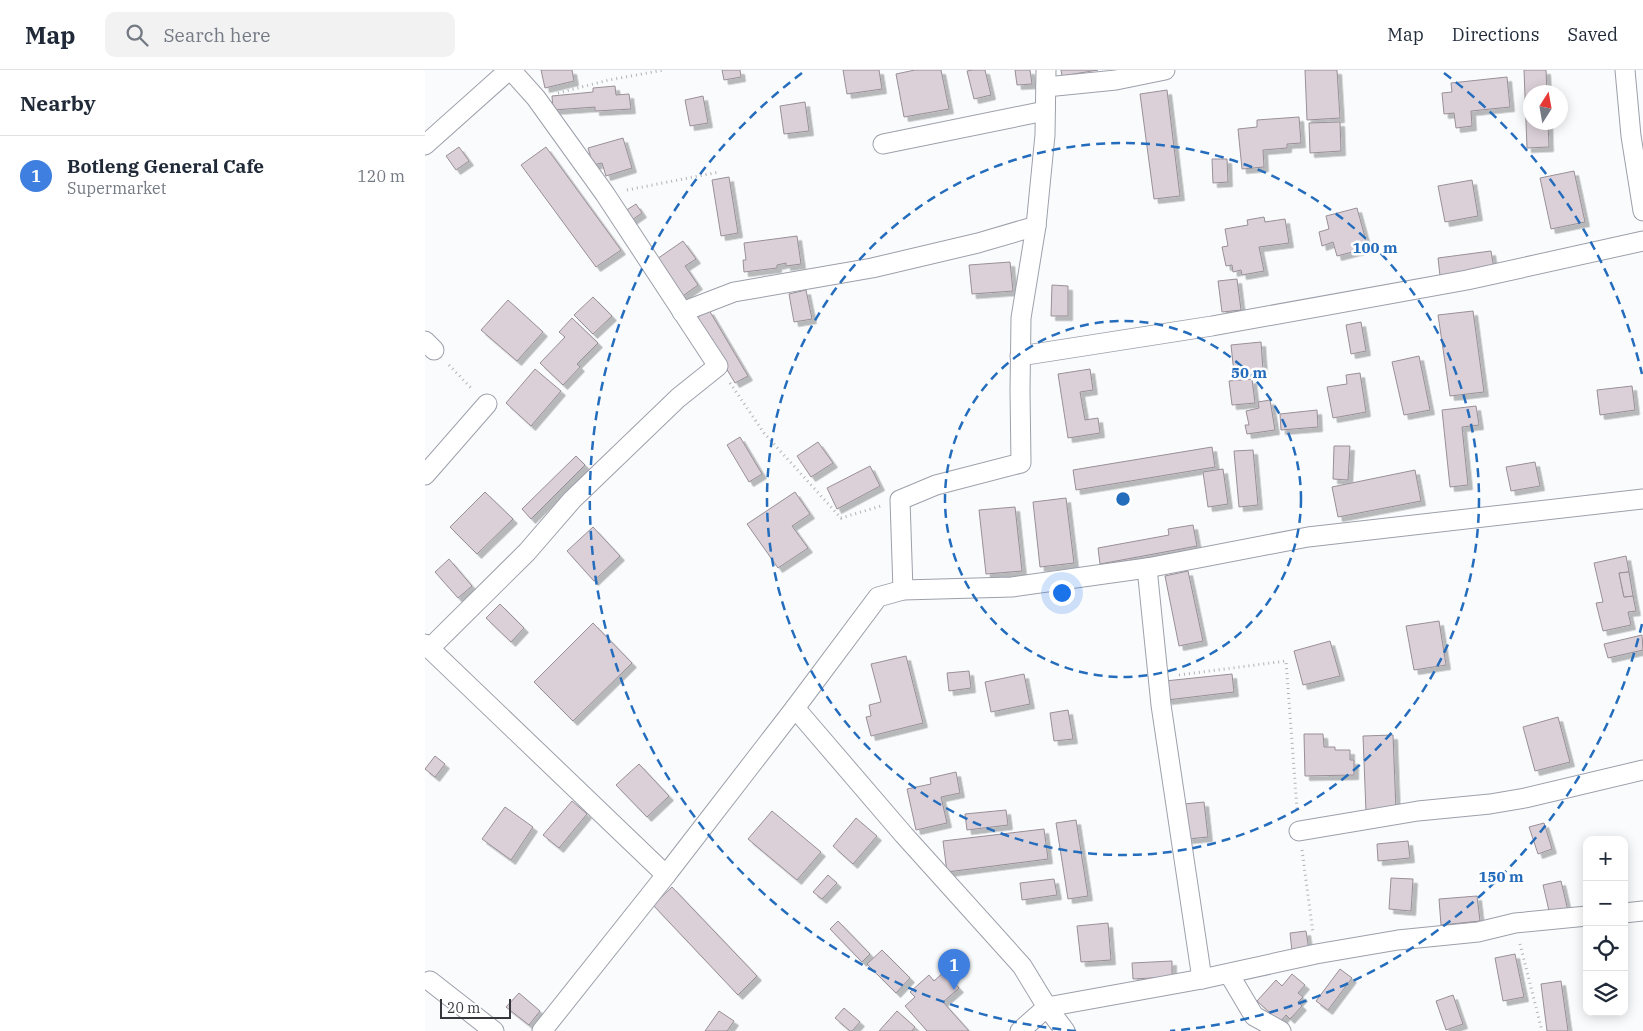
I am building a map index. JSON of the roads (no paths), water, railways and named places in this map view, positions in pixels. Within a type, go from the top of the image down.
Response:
[{"type":"street","points":[[425,145],[510,70],[536,98],[605,194],[718,366],[678,398],[572,500],[527,552],[427,646],[666,875]]},
{"type":"street","points":[[903,590],[900,500],[936,485],[1021,463],[1021,318],[1036,226],[1045,134],[1046,78],[1115,80],[1165,70]]},
{"type":"street","points":[[1625,70],[1631,136],[1643,211]]},
{"type":"street","points":[[883,144],[1045,111]]},
{"type":"street","points":[[682,312],[735,292],[881,266],[978,243],[1036,226]]},
{"type":"street","points":[[1020,356],[1212,326],[1458,282],[1643,241]]},
{"type":"street","points":[[425,475],[487,404]]},
{"type":"street","points":[[541,1031],[666,875],[795,708],[877,597],[903,590],[1011,586],[1147,568],[1308,537],[1643,499]]},
{"type":"street","points":[[1147,568],[1163,725],[1202,980]]},
{"type":"street","points":[[795,708],[1022,966],[1047,1007],[1065,1031]]},
{"type":"street","points":[[1299,831],[1419,811],[1490,804],[1525,798],[1643,770]]},
{"type":"street","points":[[1628,913],[1643,912]]},
{"type":"street","points":[[1020,1031],[1047,1007],[1202,980],[1316,954],[1398,940],[1478,932],[1515,923],[1583,916]]},
{"type":"street","points":[[1229,974],[1254,1016],[1281,1031]]},
{"type":"street","points":[[430,981],[493,1031]]},
{"type":"place","name":"Botleng General Cafe","points":[[954,990]]}]
